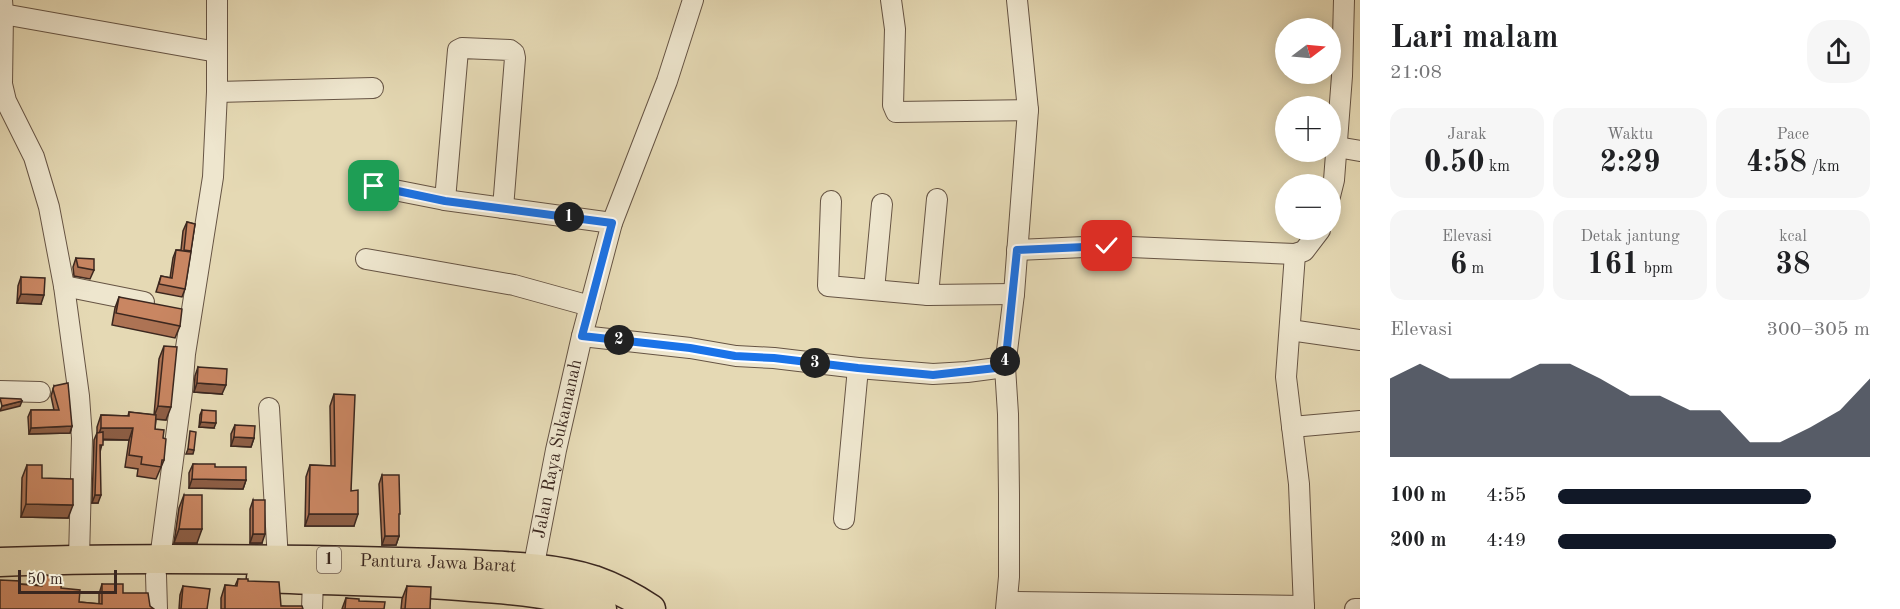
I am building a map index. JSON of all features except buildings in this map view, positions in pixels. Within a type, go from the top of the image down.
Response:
[{"type":"highway","name":"Pantura Jawa Barat","points":[[0,562],[79,559],[158,567],[278,560],[400,561],[531,580],[567,574],[594,580],[620,591],[651,609]]},
{"type":"highway","name":"1","points":[[0,576],[158,567],[313,580],[407,582],[531,580],[559,596],[602,609]]},
{"type":"street","points":[[157,609],[158,567],[185,354],[213,177],[217,92],[217,0]]},
{"type":"street","name":"Jalan Raya Sukamanah","points":[[531,580],[556,450],[582,336],[612,223],[667,81],[693,0]]},
{"type":"street","points":[[891,0],[895,29],[893,105],[896,112],[1028,110]]},
{"type":"street","points":[[1017,0],[1028,110],[1014,294],[1005,367],[1009,494],[1007,605],[1304,608],[1299,484],[1287,377],[1295,254]]},
{"type":"street","points":[[1341,127],[1351,77],[1344,0]]},
{"type":"street","points":[[79,559],[82,438],[79,396],[64,286],[49,207],[34,157],[6,101],[2,84],[2,7],[112,32],[217,52]]},
{"type":"street","points":[[445,201],[458,50],[462,48],[510,50],[514,53],[515,58],[503,208]]},
{"type":"street","points":[[217,92],[373,88]]},
{"type":"street","points":[[1341,148],[1360,151]]},
{"type":"street","points":[[374,186],[445,201],[612,223]]},
{"type":"street","points":[[928,295],[937,199]]},
{"type":"street","points":[[831,201],[828,286],[928,295],[1014,294]]},
{"type":"street","points":[[874,290],[882,204]]},
{"type":"street","points":[[1017,250],[1107,246],[1295,254],[1304,251],[1312,240]]},
{"type":"street","points":[[366,259],[514,285],[590,306]]},
{"type":"street","points":[[64,286],[193,312]]},
{"type":"street","points":[[1290,330],[1360,340]]},
{"type":"street","points":[[582,336],[690,348],[735,356],[933,375],[1005,367]]},
{"type":"street","points":[[844,519],[858,368]]},
{"type":"street","points":[[0,391],[40,392]]},
{"type":"street","points":[[269,408],[278,560]]},
{"type":"street","points":[[1292,427],[1360,421]]},
{"type":"street","points":[[312,609],[313,580]]},
{"type":"street","points":[[1355,609],[1360,609]]},
{"type":"route","points":[[374,186],[445,201],[612,223],[582,336],[690,348],[735,356],[933,375],[1005,367],[1017,250],[1107,246]]}]
